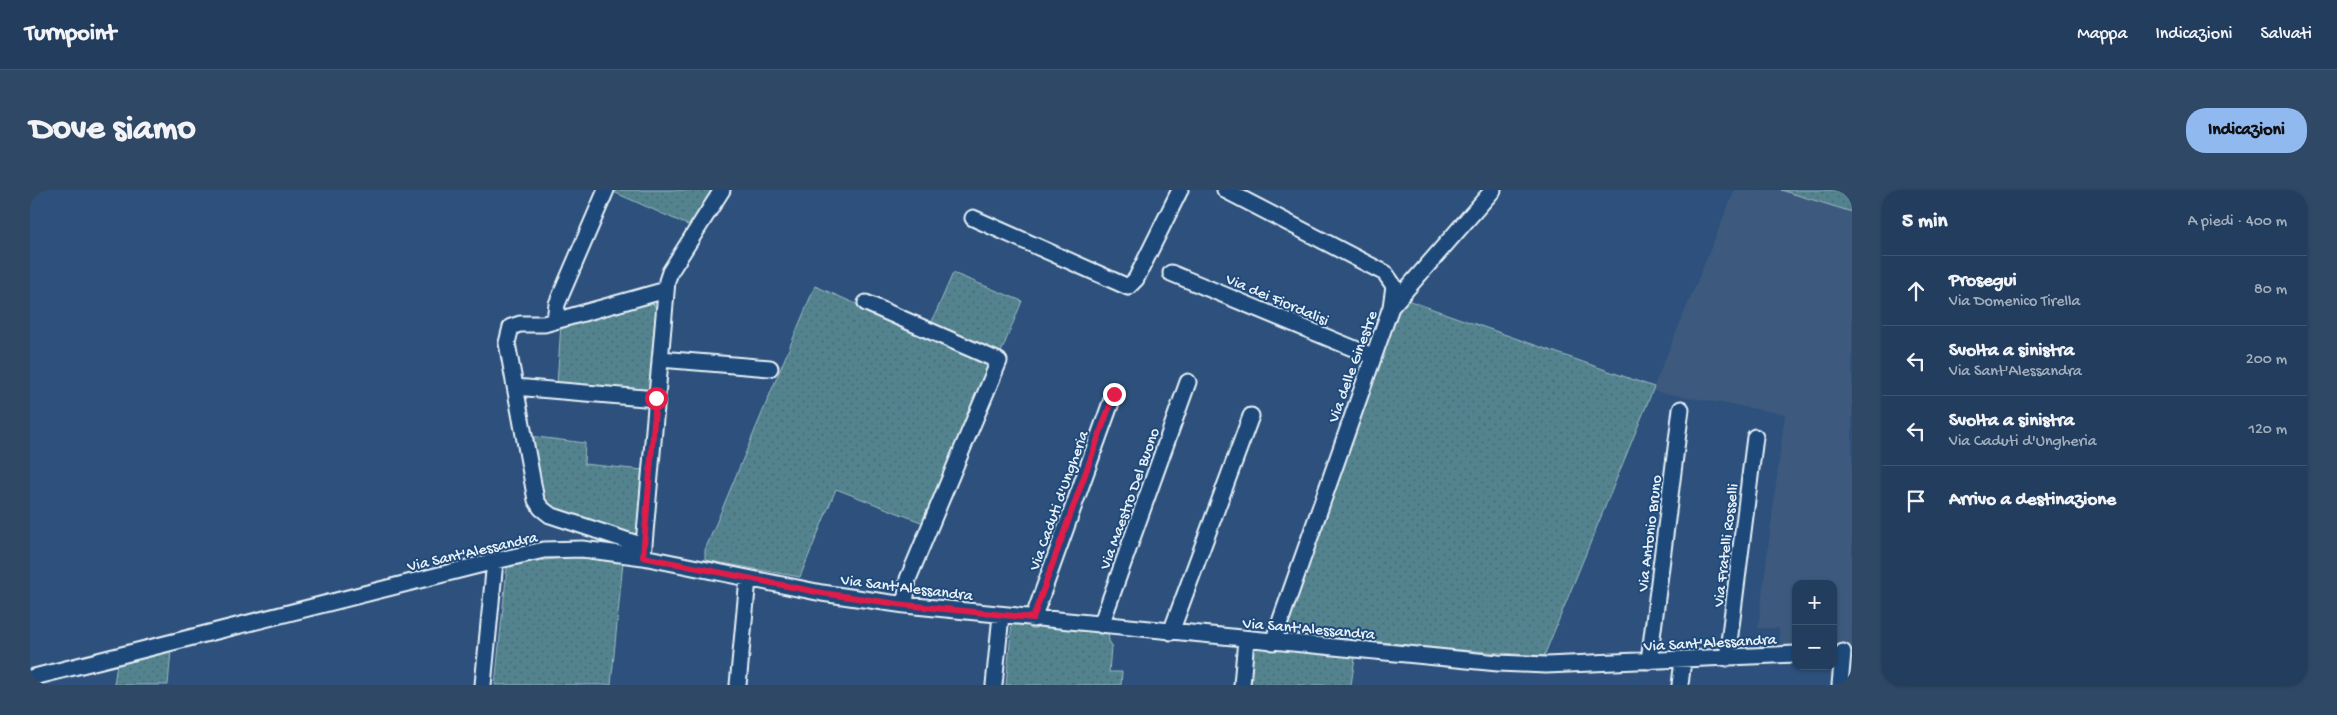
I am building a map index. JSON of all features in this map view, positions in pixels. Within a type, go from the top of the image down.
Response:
[{"type":"street","points":[[555,320],[557,304],[606,190]]},
{"type":"street","points":[[666,290],[544,324],[520,324],[511,327],[506,343],[536,500],[541,508],[550,515],[644,552],[666,290],[670,272],[722,190]]},
{"type":"street","points":[[972,218],[1128,287],[1136,279],[1180,190]]},
{"type":"street","name":"Via delle Ginestre","points":[[1225,190],[1385,273],[1394,286],[1391,307],[1372,356],[1274,642]]},
{"type":"street","points":[[1391,307],[1493,190]]},
{"type":"street","name":"Via dei Fiordalisi","points":[[1171,273],[1372,356]]},
{"type":"street","points":[[866,303],[999,361],[908,579],[905,605]]},
{"type":"street","points":[[660,359],[770,368]]},
{"type":"street","name":"Via Maestro Del Buono","points":[[1100,625],[1188,382]]},
{"type":"street","points":[[515,387],[656,398]]},
{"type":"street","name":"Via Caduti d'Ungheria","points":[[1033,618],[1114,394]]},
{"type":"street","name":"Via Antonio Bruno","points":[[1649,662],[1681,408]]},
{"type":"street","points":[[1171,632],[1252,416]]},
{"type":"street","name":"Via Fratelli Rosselli","points":[[1727,658],[1755,437]]},
{"type":"street","name":"Via Sant'Alessandra","points":[[30,678],[544,550],[644,552],[748,579],[822,593],[905,605],[1498,663],[1546,665],[1649,662],[1792,654]]},
{"type":"street","points":[[483,685],[495,561]]},
{"type":"street","points":[[738,685],[748,579]]},
{"type":"street","points":[[994,685],[1001,615]]},
{"type":"street","points":[[1242,685],[1246,639]]},
{"type":"street","points":[[1840,685],[1843,652]]},
{"type":"street","points":[[1680,685],[1683,660]]},
{"type":"street","points":[[42,685],[52,672]]},
{"type":"shaded area","points":[[1735,190],[1781,190],[1852,212],[1852,646],[1837,647],[1837,580],[1792,580],[1792,649],[1781,650],[1779,628],[1758,628],[1785,414],[1652,391]]},
{"type":"green space","points":[[609,190],[716,190],[690,226]]},
{"type":"green space","points":[[1781,190],[1852,190],[1852,212]]},
{"type":"green space","points":[[953,273],[1022,301],[1000,355],[930,326]]},
{"type":"green space","points":[[815,286],[992,363],[926,524],[836,489],[800,577],[705,560],[705,550]]},
{"type":"green space","points":[[1407,300],[1654,387],[1544,656],[1447,649],[1286,632],[1393,320]]},
{"type":"green space","points":[[650,303],[654,304],[656,309],[650,393],[557,384],[561,324]]},
{"type":"green space","points":[[529,436],[585,443],[584,464],[643,470],[638,540],[551,509],[539,491]]},
{"type":"green space","points":[[571,557],[623,562],[611,685],[495,685],[507,568],[510,564]]},
{"type":"green space","points":[[1012,622],[1108,631],[1109,641],[1113,647],[1111,647],[1109,672],[1122,672],[1121,685],[1006,685]]},
{"type":"green space","points":[[1257,646],[1355,658],[1351,685],[1249,685],[1251,654]]},
{"type":"green space","points":[[171,650],[168,685],[114,685],[117,664]]},
{"type":"route","points":[[656,398],[643,557],[822,593],[905,605],[1033,618],[1114,394]]}]
